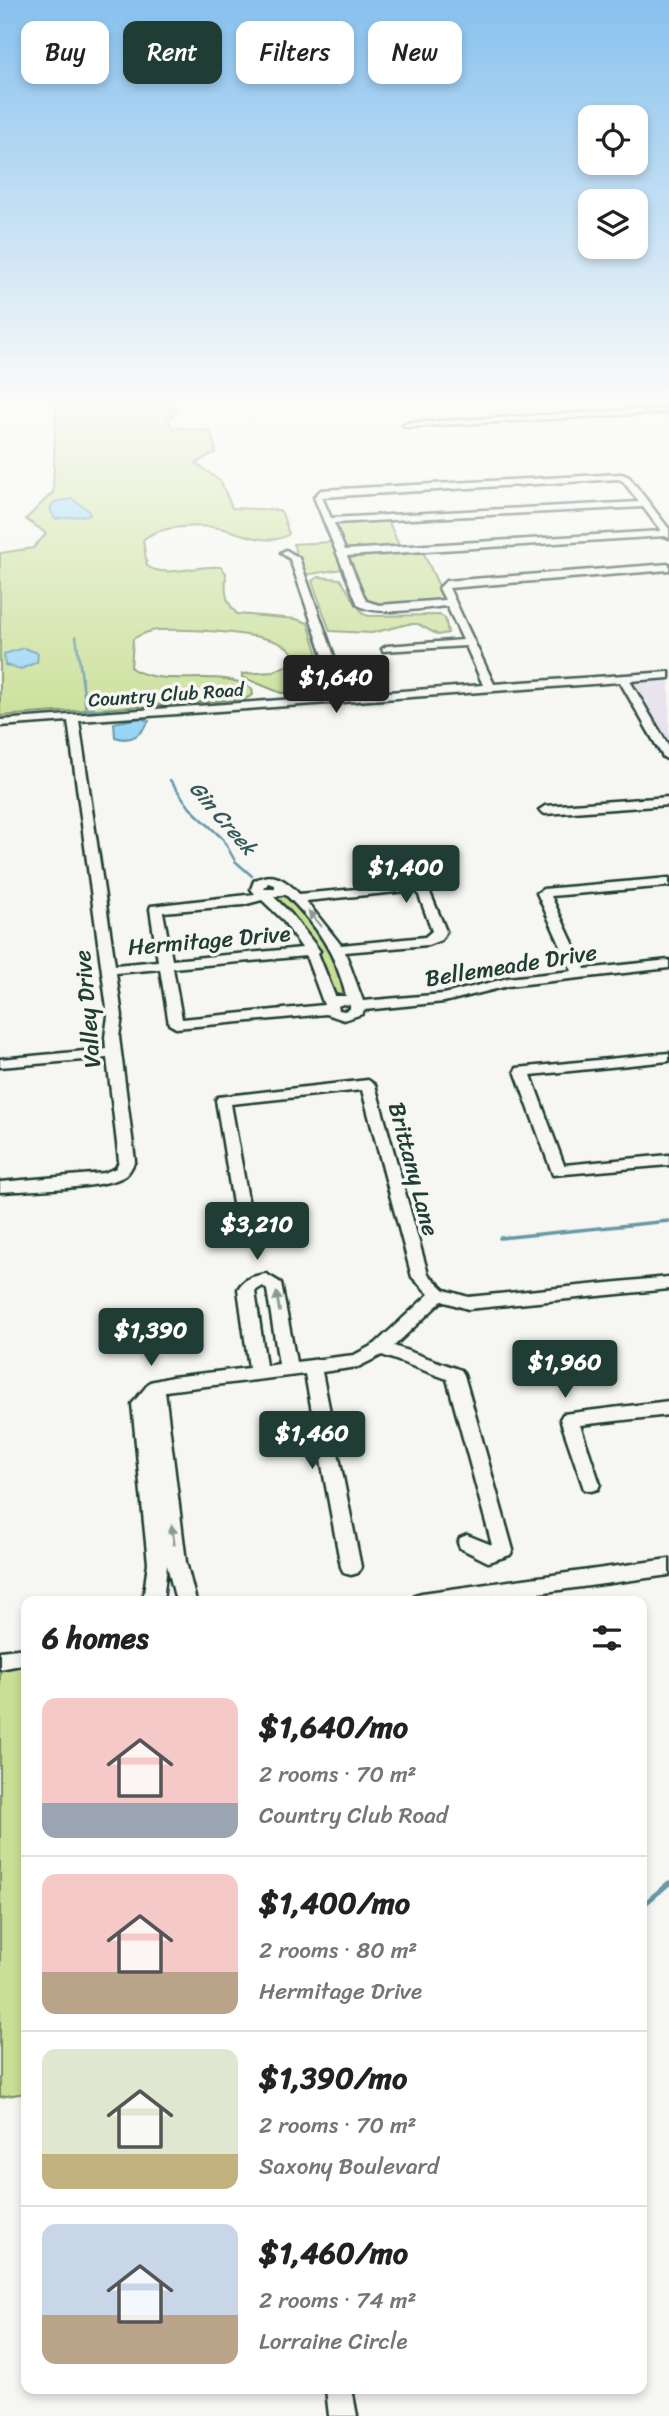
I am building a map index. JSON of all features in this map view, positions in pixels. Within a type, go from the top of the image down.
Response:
[{"type":"street","points":[[326,516],[362,603],[368,607],[451,603]]},
{"type":"street","points":[[328,521],[426,516]]},
{"type":"street","points":[[654,516],[668,534]]},
{"type":"street","points":[[342,553],[668,534]]},
{"type":"street","points":[[286,553],[294,558],[344,699]]},
{"type":"street","points":[[490,688],[444,588],[446,584],[454,581],[669,567]]},
{"type":"street","points":[[387,649],[469,643]]},
{"type":"street","name":"Country Club Road","points":[[0,723],[669,675]]},
{"type":"street","points":[[623,678],[669,757]]},
{"type":"street","name":"Valley Drive","points":[[0,1187],[101,1179],[122,1171],[127,1161],[111,1037],[115,1016],[73,718]]},
{"type":"street","points":[[545,810],[669,800]]},
{"type":"street","points":[[261,893],[243,901],[156,909],[176,1024],[330,1006],[313,951],[295,925],[261,893],[258,884],[272,880],[282,884],[296,898],[338,949],[356,1003]]},
{"type":"street","points":[[580,974],[543,893],[669,882]]},
{"type":"street","name":"Hermitage Drive","points":[[296,898],[422,886],[439,931],[436,937],[428,941],[338,949]]},
{"type":"street","name":"Hermitage Drive","points":[[108,970],[313,951]]},
{"type":"street","name":"Bellemeade Drive","points":[[330,1006],[341,999],[356,1003],[444,998],[499,983],[669,964]]},
{"type":"street","points":[[0,1063],[114,1053]]},
{"type":"street","points":[[669,1057],[522,1071],[558,1171],[669,1160]]},
{"type":"street","name":"Brittany Lane","points":[[244,1222],[223,1100],[368,1085],[420,1277],[439,1294]]},
{"type":"street","points":[[258,1373],[246,1289],[254,1282],[266,1280],[275,1287],[289,1370]]},
{"type":"street","points":[[154,1596],[158,1563],[141,1404],[156,1387],[172,1382],[358,1361],[382,1348],[439,1294],[468,1303],[669,1283]]},
{"type":"street","points":[[382,1348],[455,1375],[503,1550],[488,1554],[467,1543]]},
{"type":"street","points":[[313,1368],[351,1567]]},
{"type":"street","points":[[156,1387],[176,1562],[185,1596]]},
{"type":"street","points":[[591,1484],[569,1419],[669,1408]]},
{"type":"street","points":[[458,1596],[669,1567]]},
{"type":"street","points":[[0,1660],[21,1658]]},
{"type":"street","points":[[340,2394],[343,2416]]},
{"type":"shaded area","points":[[669,679],[669,748],[630,682]]},
{"type":"green space","points":[[29,516],[283,516],[289,534],[274,539],[215,527],[194,526],[159,531],[143,540],[147,566],[163,571],[221,567],[226,573],[228,599],[237,614],[296,619],[308,623],[329,690],[281,693],[242,677],[242,674],[273,672],[290,664],[292,652],[269,640],[230,633],[158,630],[133,639],[131,668],[160,677],[240,682],[252,689],[253,695],[245,699],[0,716],[0,553],[33,548],[46,534],[26,519]]},
{"type":"green space","points":[[388,520],[400,548],[352,551],[344,549],[335,525]]},
{"type":"green space","points":[[332,542],[343,569],[305,575],[293,544]]},
{"type":"green space","points":[[423,552],[445,599],[441,602],[379,606],[367,603],[348,558],[354,555]]},
{"type":"green space","points":[[318,577],[340,579],[363,614],[440,615],[445,618],[448,633],[438,635],[418,624],[372,633],[330,631],[312,581]]},
{"type":"green space","points":[[278,895],[287,895],[308,917],[334,952],[346,995],[333,994],[317,954],[295,921],[275,899]]},
{"type":"green space","points":[[21,1667],[21,2094],[0,2097],[0,1669]]},
{"type":"water","points":[[53,516],[83,516],[55,519]]},
{"type":"water","points":[[24,648],[38,653],[37,662],[21,669],[5,665],[4,654]]},
{"type":"water","points":[[140,718],[149,721],[143,730],[131,738],[115,737],[114,723]]},
{"type":"waterway","points":[[76,636],[86,709],[109,710]]},
{"type":"waterway","name":"Gin Creek","points":[[170,780],[190,808],[223,839],[235,861],[252,876]]},
{"type":"waterway","points":[[500,1238],[669,1221]]},
{"type":"waterway","points":[[647,1902],[669,1883]]}]
